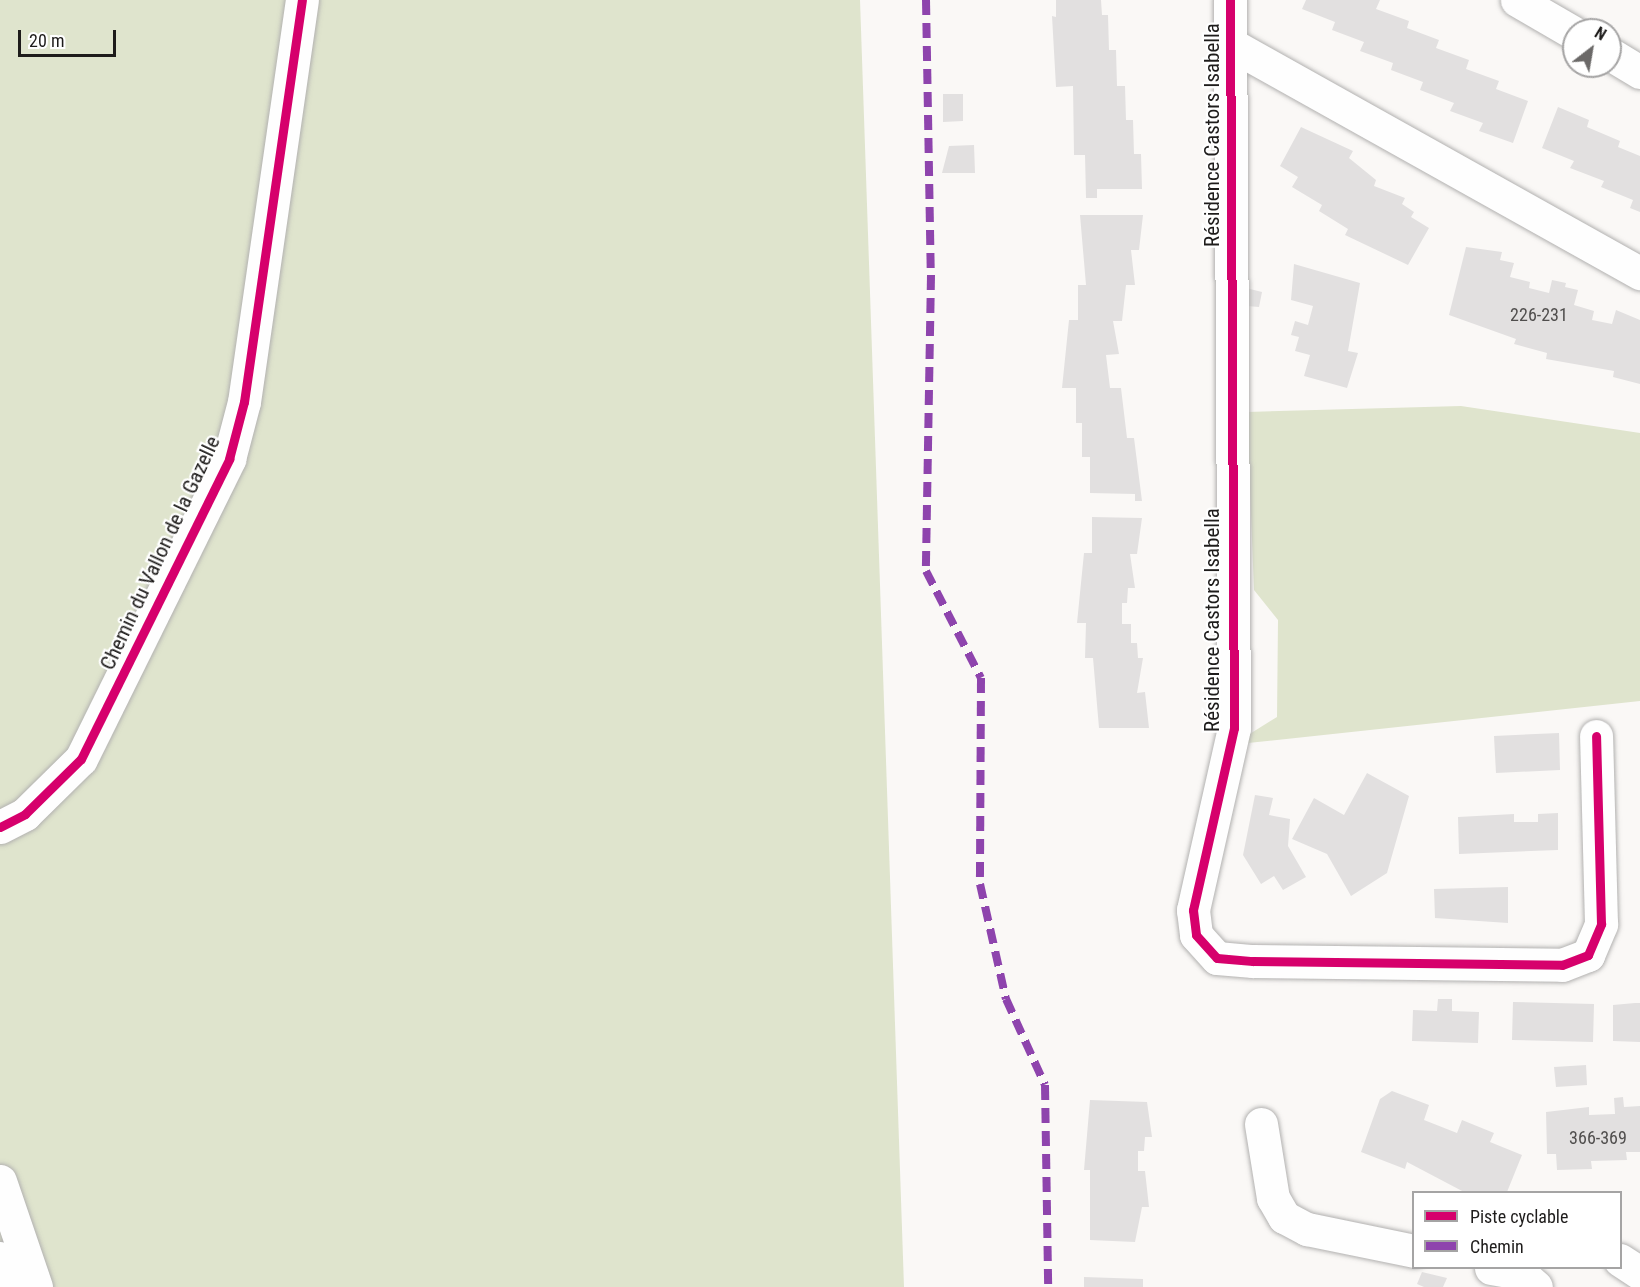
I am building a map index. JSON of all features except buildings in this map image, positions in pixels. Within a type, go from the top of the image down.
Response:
[{"type":"main road","name":"Chemin du Vallon de la Gazelle","points":[[0,827],[25,814],[81,759],[229,459],[244,402],[302,0]]},
{"type":"main road","name":"Résidence Castors Isabella","points":[[1230,0],[1234,728],[1193,909],[1197,935],[1217,958],[1253,961],[1562,965],[1588,955],[1601,924],[1596,736]]},
{"type":"main road","points":[[1517,0],[1562,26]]},
{"type":"main road","name":"Résidence Castors Isabella","points":[[1230,44],[1640,273]]},
{"type":"main road","points":[[1622,61],[1640,72]]},
{"type":"main road","points":[[1261,1124],[1273,1198],[1284,1217],[1307,1229],[1412,1251]]},
{"type":"main road","points":[[0,1181],[36,1287]]},
{"type":"main road","points":[[0,1258],[8,1287]]},
{"type":"main road","points":[[1622,1261],[1640,1273]]},
{"type":"green space","points":[[0,0],[860,0],[904,1287],[0,1287]]},
{"type":"green space","points":[[1461,406],[1640,433],[1640,701],[1248,743],[1248,735],[1277,717],[1278,620],[1254,590],[1247,412]]},
{"type":"marked path","points":[[926,0],[931,275],[926,571],[981,678],[980,884],[1006,999],[1045,1085],[1048,1287]]},
{"type":"cycle path","points":[[0,827],[25,814],[81,759],[229,459],[244,402],[302,0]]},
{"type":"cycle path","points":[[1230,0],[1234,728],[1193,910],[1196,935],[1217,958],[1253,961],[1562,965],[1588,955],[1601,924],[1596,736]]}]
